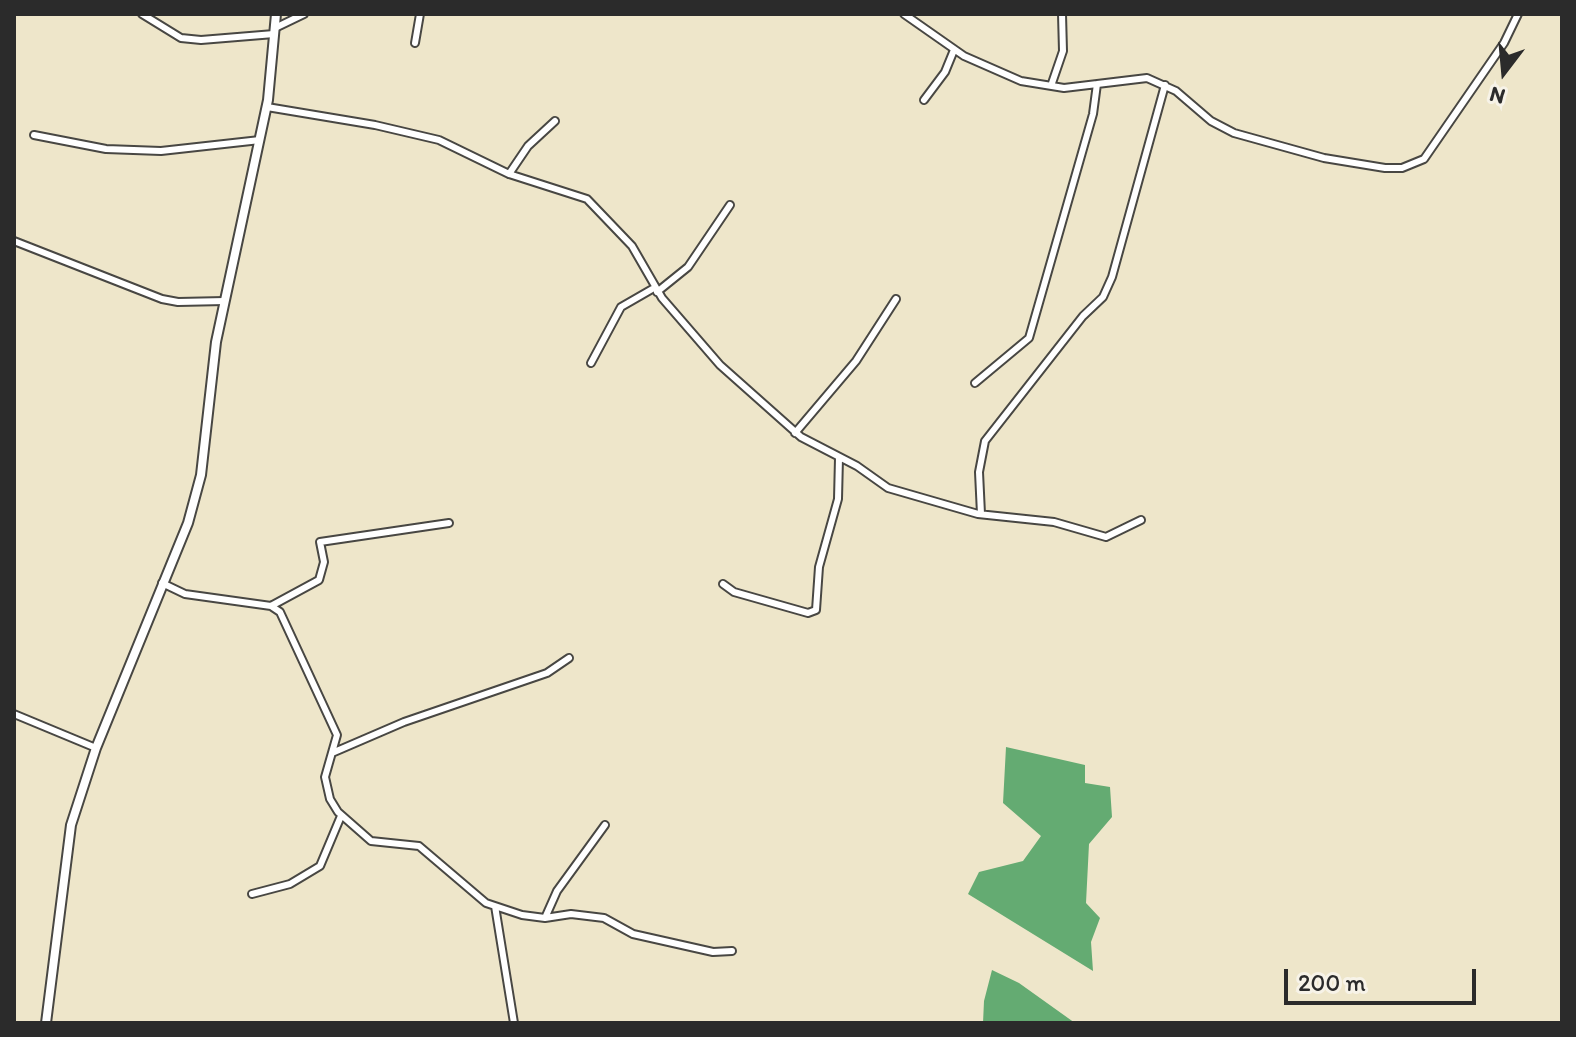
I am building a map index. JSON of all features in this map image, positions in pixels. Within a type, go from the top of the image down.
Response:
[{"type":"street","points":[[142,14],[181,38],[201,40],[274,31],[304,14]]},
{"type":"street","points":[[46,1023],[71,825],[96,748],[188,523],[201,475],[213,367],[267,107],[276,14]]},
{"type":"street","points":[[415,43],[420,14]]},
{"type":"street","points":[[904,14],[954,50],[997,72],[1051,86],[1147,78],[1165,85],[1234,133],[1324,158],[1402,168],[1424,159],[1504,43],[1518,14]]},
{"type":"street","points":[[1051,86],[1063,51],[1062,14]]},
{"type":"street","points":[[924,100],[945,72],[954,50]]},
{"type":"street","points":[[975,383],[1029,338],[1093,114],[1097,84]]},
{"type":"street","points":[[981,514],[979,472],[985,441],[1083,316],[1103,297],[1112,277],[1165,85]]},
{"type":"street","points":[[267,107],[375,125],[439,140],[509,174],[565,190],[595,204],[632,246],[656,290],[720,365],[795,433],[898,493],[981,514],[1054,522],[1106,537],[1141,520]]},
{"type":"street","points":[[509,174],[528,146],[555,121]]},
{"type":"street","points":[[34,135],[106,149],[161,151],[260,140]]},
{"type":"street","points":[[591,363],[621,307],[656,290],[688,267],[730,205]]},
{"type":"street","points":[[14,241],[162,299],[178,302],[225,301]]},
{"type":"street","points":[[795,433],[856,361],[896,299]]},
{"type":"street","points":[[723,584],[734,592],[808,613],[816,610],[819,567],[838,499],[839,458]]},
{"type":"street","points":[[271,606],[319,580],[324,562],[320,542],[449,523]]},
{"type":"street","points":[[162,583],[185,594],[271,606],[280,612],[337,735],[326,765],[325,788],[341,816],[376,843],[407,843],[426,850],[454,877],[495,906],[545,918],[571,914],[604,918],[633,934],[713,952],[732,951]]},
{"type":"street","points":[[332,753],[404,722],[547,673],[569,658]]},
{"type":"street","points":[[14,714],[96,748]]},
{"type":"street","points":[[252,894],[290,884],[320,866],[341,816]]},
{"type":"street","points":[[545,918],[557,891],[605,825]]},
{"type":"street","points":[[495,906],[514,1023]]},
{"type":"green space","points":[[1006,747],[1085,765],[1085,783],[1110,787],[1112,817],[1089,844],[1086,903],[1100,918],[1091,942],[1093,971],[968,894],[979,872],[1023,861],[1041,836],[1003,803]]},
{"type":"green space","points":[[992,970],[1019,983],[1075,1023],[983,1023],[984,1001]]}]
